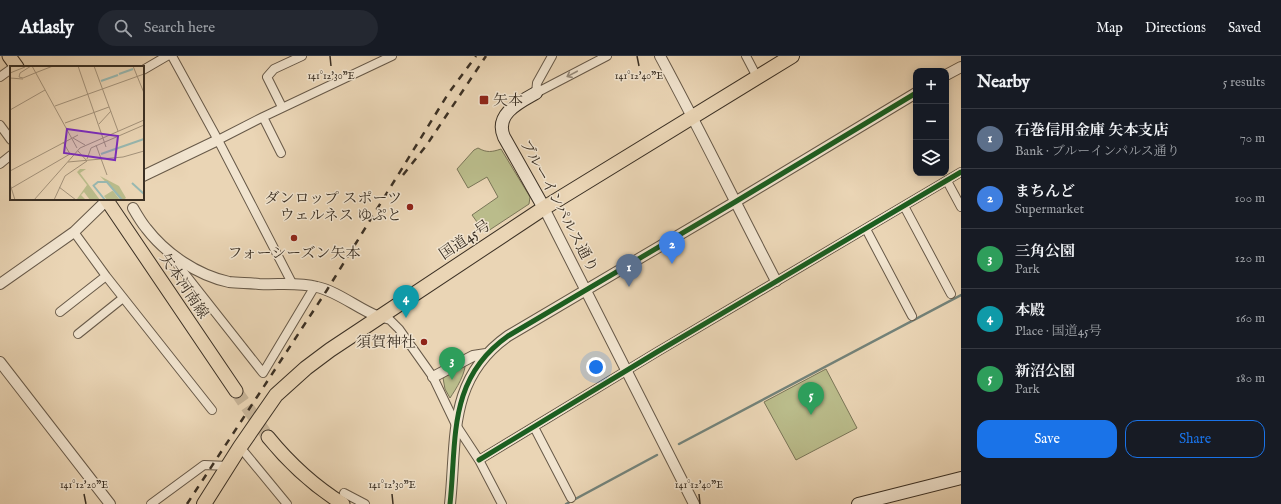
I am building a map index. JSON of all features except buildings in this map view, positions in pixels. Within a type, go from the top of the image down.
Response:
[{"type":"highway","name":"国道45号","points":[[204,504],[240,447],[276,395],[290,381],[330,350],[544,208],[792,56]]},
{"type":"main road","name":"ブルーインパルス通り","points":[[536,93],[520,102],[509,111],[501,128],[504,137],[544,208]]},
{"type":"main road","name":"矢本河南線","points":[[108,200],[236,391]]},
{"type":"main road","points":[[268,437],[282,454],[315,485],[344,499]]},
{"type":"main road","points":[[858,504],[961,478]]},
{"type":"street","points":[[144,69],[166,56]]},
{"type":"street","points":[[172,56],[218,140],[292,283]]},
{"type":"street","points":[[282,107],[267,77],[274,69],[302,56]]},
{"type":"street","points":[[144,176],[282,107],[392,56]]},
{"type":"street","points":[[536,93],[537,83],[552,56]]},
{"type":"street","points":[[536,93],[607,56]]},
{"type":"street","points":[[660,56],[776,281]]},
{"type":"street","points":[[746,56],[757,77]]},
{"type":"street","points":[[949,73],[961,66]]},
{"type":"street","points":[[0,78],[10,68]]},
{"type":"street","points":[[450,504],[456,425],[463,393],[473,373],[486,354],[496,345],[508,336],[913,95]]},
{"type":"street","points":[[263,117],[281,153]]},
{"type":"street","points":[[0,125],[10,139]]},
{"type":"street","points":[[0,164],[10,156]]},
{"type":"street","points":[[480,460],[776,281],[961,172]]},
{"type":"street","points":[[947,181],[961,207]]},
{"type":"street","points":[[0,284],[74,232],[106,200]]},
{"type":"street","points":[[904,206],[951,294]]},
{"type":"street","points":[[133,208],[147,229],[165,248],[263,373],[315,286]]},
{"type":"street","name":"ブルーインパルス通り","points":[[544,208],[694,504]]},
{"type":"street","points":[[866,229],[912,316]]},
{"type":"street","points":[[74,232],[123,298],[212,410]]},
{"type":"street","points":[[165,248],[193,269],[205,275],[229,282],[260,284],[292,283],[315,286],[327,290],[369,313],[390,320],[399,329],[433,377],[456,425],[480,460],[502,504]]},
{"type":"street","points":[[60,312],[106,276]]},
{"type":"street","points":[[78,334],[123,298]]},
{"type":"street","points":[[433,377],[473,356],[486,354]]},
{"type":"street","points":[[0,362],[110,504]]},
{"type":"street","points":[[534,427],[571,498]]},
{"type":"street","points":[[240,447],[287,504]]},
{"type":"street","points":[[151,504],[204,465],[229,466]]},
{"type":"street","points":[[344,499],[364,504]]},
{"type":"green space","points":[[478,148],[490,152],[501,149],[530,197],[529,204],[485,233],[472,215],[498,197],[487,177],[468,188],[457,169],[474,150]]},
{"type":"green space","points":[[465,361],[463,375],[450,398],[445,389],[443,378]]},
{"type":"green space","points":[[826,369],[857,428],[796,460],[764,402]]},
{"type":"waterway","points":[[679,444],[961,295]]},
{"type":"waterway","points":[[566,504],[657,455]]},
{"type":"tunnel","points":[[236,391],[268,437]]},
{"type":"railway","points":[[187,504],[327,290],[448,94],[476,56]]},
{"type":"railway","points":[[403,175],[426,146],[486,56]]},
{"type":"cycle path","points":[[450,504],[455,434],[459,412],[465,391],[474,371],[488,353],[508,336],[913,95]]},
{"type":"cycle path","points":[[479,460],[657,352],[961,172]]},
{"type":"place","name":"矢本","points":[[484,100]]},
{"type":"place","name":"ダンロップ スポーツ ウェルネス ゆぷと","points":[[410,207]]},
{"type":"place","name":"フォーシーズン矢本","points":[[294,238]]},
{"type":"place","name":"まちんど","points":[[672,264]]},
{"type":"place","name":"石巻信用金庫 矢本支店","points":[[629,287]]},
{"type":"place","name":"本殿","points":[[406,318]]},
{"type":"place","name":"須賀神社","points":[[424,342]]},
{"type":"place","name":"三角公園","points":[[452,380]]},
{"type":"place","name":"新沼公園","points":[[811,415]]}]
